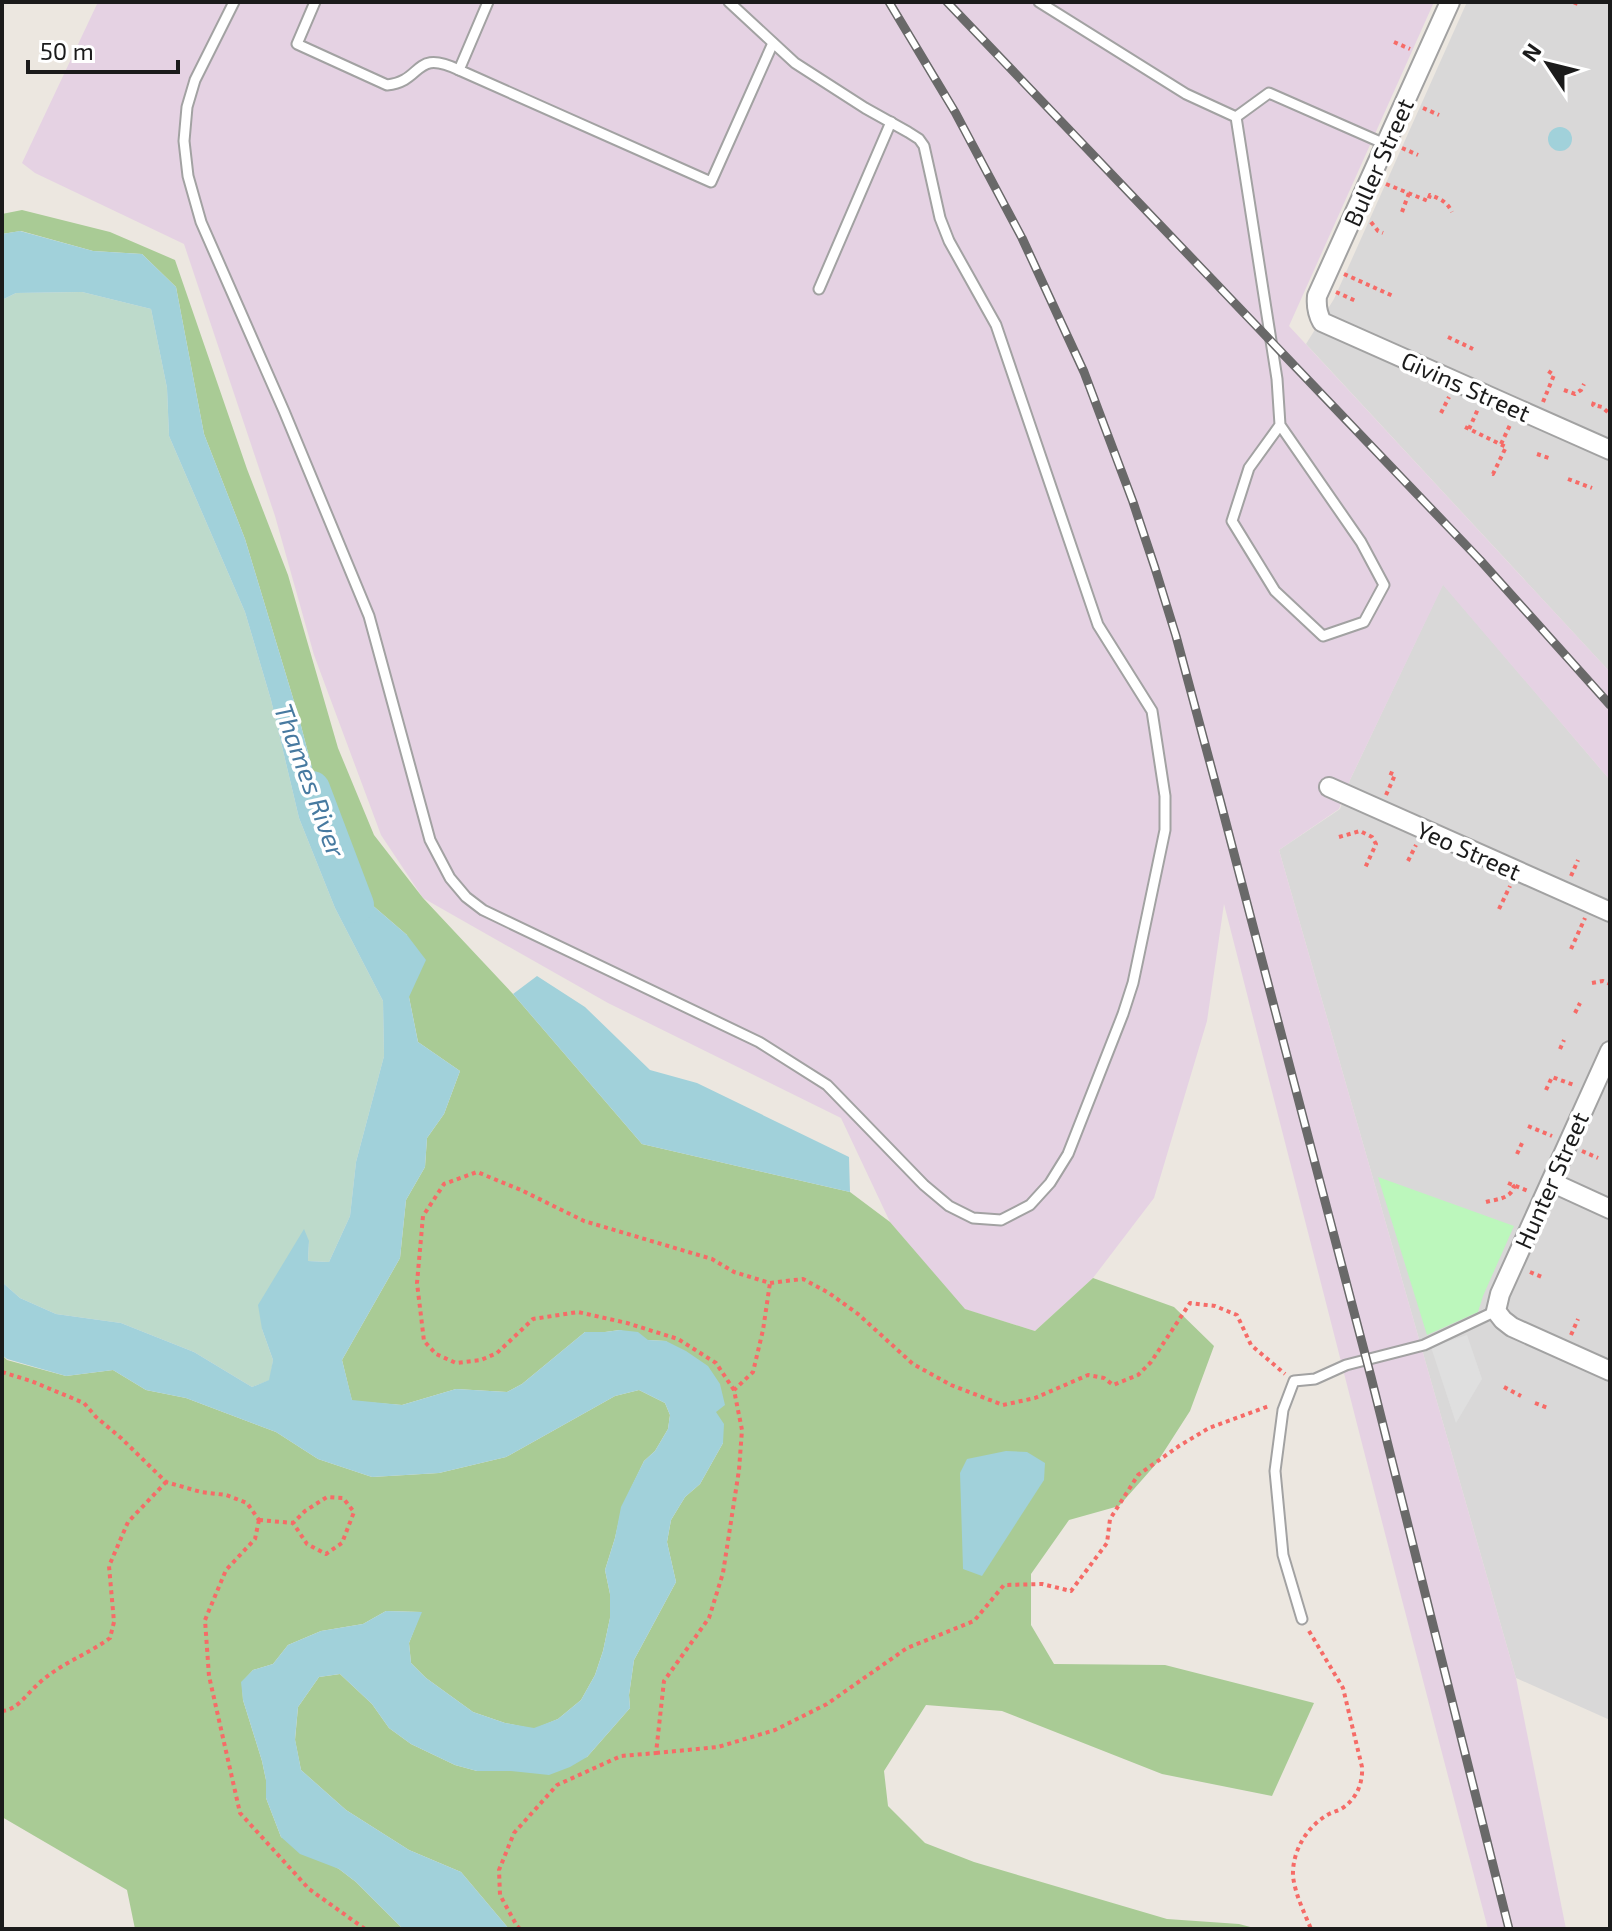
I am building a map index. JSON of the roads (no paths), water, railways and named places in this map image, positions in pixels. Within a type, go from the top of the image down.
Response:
[{"type":"street","name":"Buller Street","points":[[1322,322],[1317,309],[1317,296],[1392,146],[1450,2]]},
{"type":"street","name":"Givins Street","points":[[1322,322],[1610,450]]},
{"type":"street","name":"Yeo Street","points":[[1329,787],[1610,912]]},
{"type":"street","name":"Hunter Street","points":[[1496,1311],[1500,1294],[1610,1051]]},
{"type":"street","points":[[1551,1182],[1610,1209]]},
{"type":"street","points":[[1496,1311],[1512,1327],[1610,1371]]},
{"type":"lane","points":[[234,2],[195,80],[187,107],[184,141],[188,176],[201,222],[369,616],[430,840],[450,878],[466,897],[483,910],[759,1042],[801,1067],[827,1085],[924,1185],[949,1206],[973,1218],[1001,1220],[1030,1205],[1050,1183],[1068,1154],[1133,983],[1165,830],[1165,796],[1152,711],[1098,625],[996,325],[949,241],[940,218],[924,146],[919,139],[795,63],[729,2]]},
{"type":"lane","points":[[315,2],[297,44],[387,85],[403,81],[428,62],[435,61],[711,182],[773,43]]},
{"type":"lane","points":[[459,70],[488,2]]},
{"type":"lane","points":[[1039,2],[1186,94],[1236,117]]},
{"type":"lane","points":[[1236,117],[1269,93],[1392,146]]},
{"type":"lane","points":[[1236,117],[1277,379],[1280,425],[1361,542],[1384,585],[1364,622],[1323,636],[1275,591],[1232,521],[1249,468],[1280,425]]},
{"type":"lane","points":[[819,289],[891,122]]},
{"type":"lane","points":[[1302,1619],[1283,1555],[1275,1471],[1283,1410],[1294,1381],[1315,1379],[1346,1365],[1424,1345],[1496,1311]]},
{"type":"water","points":[[1560,127],[1568,131],[1572,139],[1568,147],[1560,151],[1552,147],[1548,139],[1552,131]]},
{"type":"water","points":[[20,231],[93,251],[142,254],[176,287],[204,434],[245,539],[299,718],[334,852],[371,904],[407,935],[426,960],[409,997],[418,1042],[460,1071],[444,1114],[427,1138],[425,1167],[406,1200],[400,1258],[342,1360],[352,1400],[402,1405],[456,1389],[507,1392],[522,1384],[585,1332],[620,1330],[638,1332],[648,1340],[666,1341],[686,1351],[708,1366],[720,1384],[725,1405],[716,1412],[724,1424],[723,1443],[700,1484],[685,1497],[671,1520],[667,1542],[676,1582],[634,1660],[630,1708],[587,1757],[549,1775],[477,1771],[455,1765],[411,1744],[389,1728],[372,1704],[340,1674],[319,1677],[298,1707],[295,1739],[301,1770],[346,1810],[409,1850],[461,1872],[509,1929],[403,1929],[339,1869],[300,1854],[281,1837],[266,1798],[262,1761],[243,1700],[241,1682],[253,1670],[273,1664],[288,1645],[321,1631],[363,1624],[386,1611],[422,1612],[409,1643],[411,1663],[426,1678],[473,1712],[505,1723],[534,1728],[558,1719],[581,1700],[595,1675],[610,1618],[610,1594],[605,1570],[621,1507],[644,1461],[655,1451],[668,1429],[670,1415],[665,1403],[639,1390],[615,1396],[506,1457],[439,1473],[372,1477],[318,1459],[276,1432],[186,1398],[146,1390],[113,1370],[66,1376],[2,1355],[2,1282],[20,1298],[56,1314],[121,1323],[194,1352],[252,1387],[269,1380],[273,1360],[262,1329],[258,1305],[304,1229],[309,1241],[308,1261],[329,1262],[350,1216],[356,1162],[384,1056],[383,1001],[335,908],[299,818],[271,700],[245,612],[169,436],[167,388],[151,309],[82,292],[16,293],[2,300],[2,234]]},
{"type":"water","points":[[537,976],[585,1007],[650,1070],[697,1083],[849,1157],[850,1192],[642,1144],[513,994]]},
{"type":"water","points":[[1006,1451],[1027,1452],[1045,1463],[1044,1480],[982,1576],[963,1569],[960,1473],[967,1459]]},
{"type":"waterway","name":"Thames River","points":[[312,789],[356,905]]},
{"type":"railway","points":[[889,2],[955,112],[1022,238],[1084,372],[1155,568],[1220,800],[1371,1377],[1509,1929]]},
{"type":"railway","points":[[947,2],[1480,560],[1610,705]]}]
